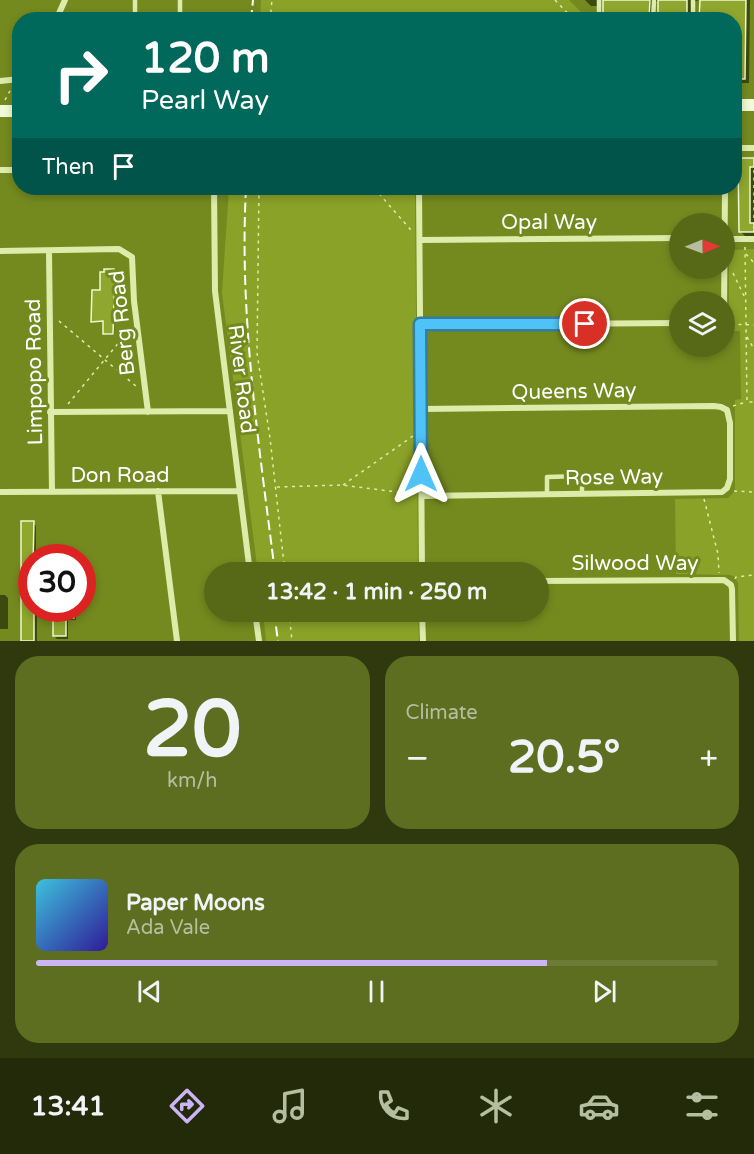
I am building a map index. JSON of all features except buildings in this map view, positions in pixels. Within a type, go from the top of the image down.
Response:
[{"type":"street","name":"River Road","points":[[214,195],[215,291],[249,562]]},
{"type":"street","points":[[419,195],[422,562]]},
{"type":"street","points":[[725,195],[725,213]]},
{"type":"street","name":"Opal Way","points":[[420,240],[669,238]]},
{"type":"street","points":[[735,239],[754,238]]},
{"type":"street","name":"Berg Road","points":[[0,251],[119,249],[128,253],[133,261],[137,324],[148,412]]},
{"type":"street","name":"Limpopo Road","points":[[49,251],[52,492]]},
{"type":"street","points":[[420,324],[669,323]]},
{"type":"street","name":"Queens Way","points":[[421,409],[721,406],[727,410]]},
{"type":"street","points":[[727,410],[730,423],[730,479],[727,488]]},
{"type":"street","points":[[50,412],[230,411]]},
{"type":"street","name":"Rose Way","points":[[422,495],[701,493],[717,492],[727,488]]},
{"type":"street","points":[[158,491],[177,641]]},
{"type":"street","name":"Don Road","points":[[0,492],[240,491]]},
{"type":"street","name":"Silwood Way","points":[[549,581],[719,579],[731,585]]},
{"type":"street","points":[[731,585],[733,641]]},
{"type":"street","points":[[256,622],[259,641]]},
{"type":"street","points":[[422,622],[423,641]]},
{"type":"lane","points":[[547,494],[547,477],[582,476],[582,494]]},
{"type":"path","points":[[555,0],[566,12]]},
{"type":"path","points":[[2,107],[12,88]]},
{"type":"path","points":[[754,170],[754,220]]},
{"type":"path","points":[[259,195],[257,353],[284,562]]},
{"type":"path","points":[[380,195],[420,240]]},
{"type":"path","points":[[740,244],[745,245],[747,402]]},
{"type":"path","points":[[745,254],[754,263]]},
{"type":"path","points":[[735,279],[746,300]]},
{"type":"path","points":[[50,317],[56,319],[145,393]]},
{"type":"path","points":[[63,412],[104,360],[137,324]]},
{"type":"path","points":[[735,324],[754,325]]},
{"type":"path","points":[[746,336],[754,349]]},
{"type":"path","points":[[727,410],[735,405],[754,402]]},
{"type":"path","points":[[342,485],[421,431]]},
{"type":"path","points":[[276,487],[342,485],[422,495]]},
{"type":"path","points":[[727,488],[735,492],[754,492]]},
{"type":"path","points":[[701,493],[718,554],[719,579]]},
{"type":"path","points":[[731,585],[736,577],[754,575]]},
{"type":"path","points":[[290,622],[292,641]]},
{"type":"green space","points":[[261,0],[569,0],[581,12],[260,12]]},
{"type":"green space","points":[[229,195],[415,195],[418,562],[257,562],[222,293]]},
{"type":"green space","points":[[754,249],[754,641],[739,641],[738,583],[735,577],[676,574],[675,499],[728,498],[735,491],[735,400],[741,399],[740,331],[735,331],[735,291],[729,291],[729,279],[735,279],[735,250]]},
{"type":"green space","points":[[264,622],[418,622],[419,641],[266,641]]},
{"type":"railway","points":[[252,12],[253,0]]},
{"type":"railway","points":[[246,195],[245,284],[248,332],[274,562]]},
{"type":"railway","points":[[275,622],[278,641]]},
{"type":"route","points":[[421,474],[420,324],[585,324]]}]
